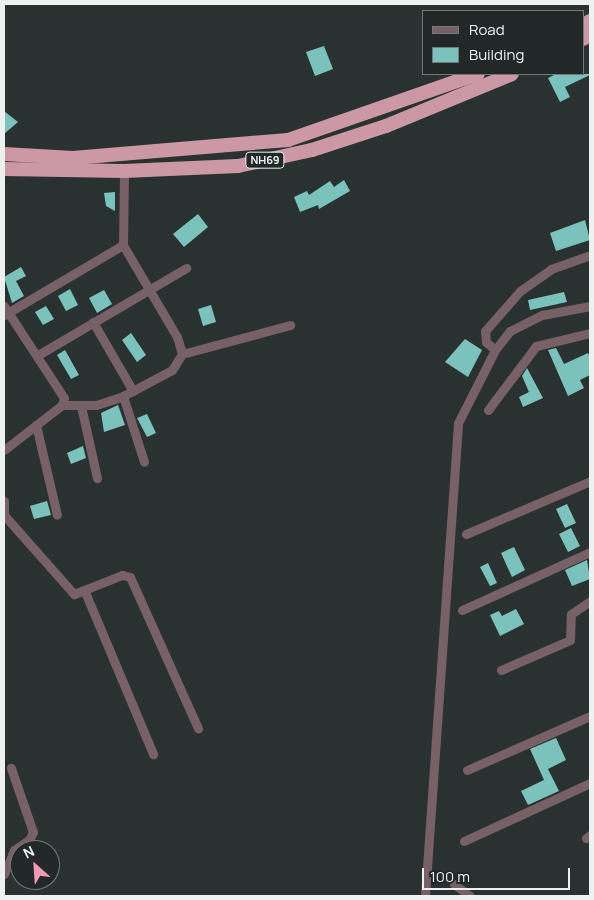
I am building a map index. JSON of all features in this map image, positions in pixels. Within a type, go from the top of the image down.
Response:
[{"type":"highway","name":"NH69","points":[[4,154],[72,158],[288,140],[475,75]]},
{"type":"highway","name":"NH69","points":[[4,169],[124,171],[238,166],[291,154],[386,126],[510,75]]},
{"type":"highway","points":[[288,140],[291,154]]},
{"type":"street","points":[[124,171],[123,245],[177,337],[182,354]]},
{"type":"street","points":[[62,405],[62,392],[38,355],[5,311],[123,245]]},
{"type":"street","points":[[495,350],[486,342],[485,330],[520,291],[551,269],[590,255]]},
{"type":"street","points":[[38,355],[149,288],[186,268]]},
{"type":"street","points":[[425,896],[458,423],[495,350],[510,332],[526,320],[590,306]]},
{"type":"street","points":[[93,322],[133,391]]},
{"type":"street","points":[[4,450],[62,405],[81,406],[123,396],[172,370],[182,354],[290,325]]},
{"type":"street","points":[[488,410],[536,346],[590,333]]},
{"type":"street","points":[[123,396],[144,462]]},
{"type":"street","points":[[81,406],[96,478]]},
{"type":"street","points":[[36,424],[57,515]]},
{"type":"street","points":[[466,534],[590,481]]},
{"type":"street","points":[[4,501],[4,516],[66,588],[74,594],[85,592],[122,575],[135,582],[198,728]]},
{"type":"street","points":[[462,610],[590,552]]},
{"type":"street","points":[[85,592],[153,754]]},
{"type":"street","points":[[501,670],[570,640],[570,614],[590,601]]},
{"type":"street","points":[[467,770],[590,716]]},
{"type":"street","points":[[4,874],[14,850],[29,840],[33,832],[12,768]]},
{"type":"street","points":[[464,841],[590,783]]},
{"type":"street","points":[[454,884],[470,896]]},
{"type":"building","points":[[324,46],[333,69],[315,76],[306,52]]},
{"type":"building","points":[[590,74],[565,87],[570,97],[560,102],[548,78],[554,75]]},
{"type":"building","points":[[4,111],[18,122],[4,134]]},
{"type":"building","points":[[344,180],[350,191],[319,209],[318,205],[300,212],[294,197],[307,191],[309,195],[330,181],[334,187]]},
{"type":"building","points":[[115,192],[115,211],[106,206],[104,193]]},
{"type":"building","points":[[198,214],[208,227],[184,247],[173,234]]},
{"type":"building","points":[[585,220],[590,240],[556,251],[550,233]]},
{"type":"building","points":[[21,267],[26,276],[16,281],[24,296],[12,303],[4,277]]},
{"type":"building","points":[[70,289],[78,305],[66,311],[58,296]]},
{"type":"building","points":[[104,290],[112,304],[97,313],[89,298]]},
{"type":"building","points":[[564,292],[567,302],[530,310],[528,300]]},
{"type":"building","points":[[211,305],[216,322],[203,326],[198,309]]},
{"type":"building","points":[[46,306],[54,319],[43,325],[35,312]]},
{"type":"building","points":[[131,333],[146,355],[137,362],[122,340]]},
{"type":"building","points":[[465,339],[482,350],[468,377],[445,362]]},
{"type":"building","points":[[556,348],[564,364],[588,353],[590,357],[590,375],[580,380],[584,388],[568,396],[548,350]]},
{"type":"building","points":[[65,350],[79,375],[71,379],[57,355]]},
{"type":"building","points":[[527,368],[543,398],[523,407],[519,397],[529,392],[522,376]]},
{"type":"building","points":[[118,405],[125,425],[104,432],[101,413]]},
{"type":"building","points":[[147,414],[156,433],[147,437],[137,418]]},
{"type":"building","points":[[83,446],[86,458],[71,464],[67,453]]},
{"type":"building","points":[[47,501],[51,515],[34,519],[30,506]]},
{"type":"building","points":[[567,504],[576,523],[565,528],[556,509]]},
{"type":"building","points":[[571,528],[580,546],[568,552],[559,534]]},
{"type":"building","points":[[514,547],[525,570],[512,577],[501,553]]},
{"type":"building","points":[[587,560],[590,579],[572,586],[565,570]]},
{"type":"building","points":[[488,563],[497,583],[490,586],[480,567]]},
{"type":"building","points":[[516,609],[524,624],[500,636],[490,615],[499,611],[502,616]]},
{"type":"building","points":[[556,738],[566,760],[548,769],[559,791],[528,805],[521,791],[544,780],[530,749]]}]
